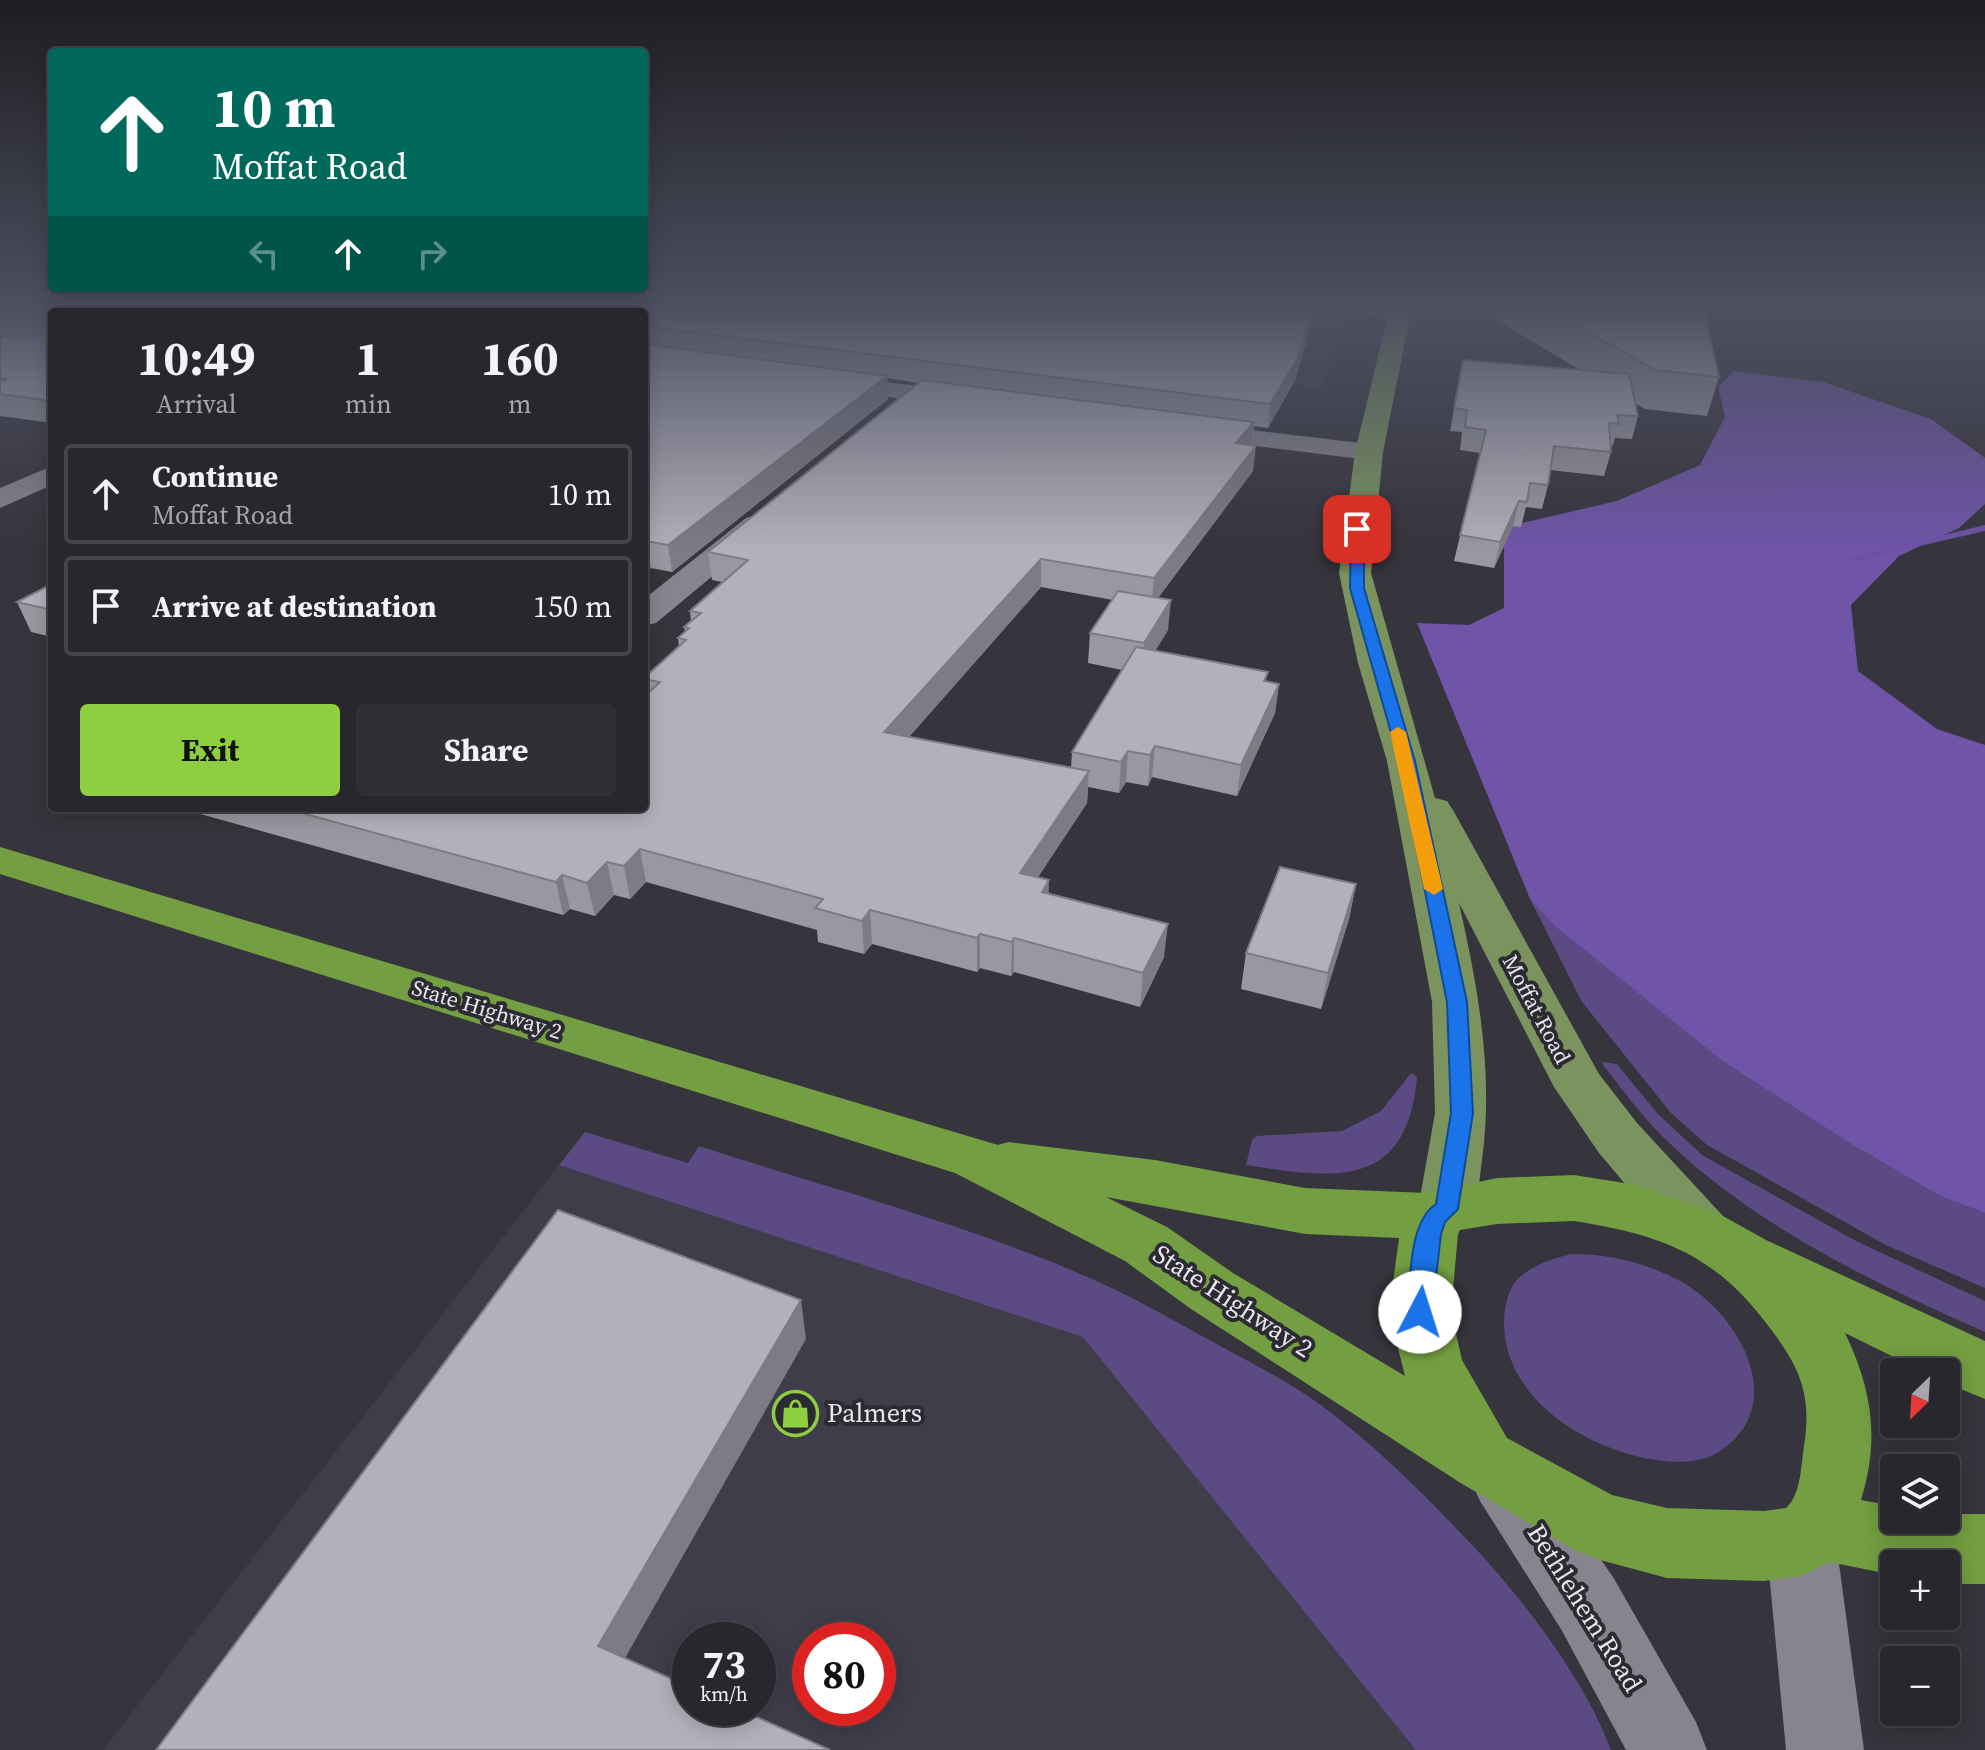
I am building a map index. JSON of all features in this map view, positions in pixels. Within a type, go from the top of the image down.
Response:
[{"type":"highway","name":"State Highway 2","points":[[0,860],[974,1158],[1155,1182],[1305,1211],[1441,1212],[1497,1201],[1574,1198],[1637,1208],[1722,1244]]},
{"type":"highway","name":"State Highway 2","points":[[974,1158],[1146,1244],[1212,1291],[1490,1464],[1600,1526],[1667,1543],[1764,1546],[1810,1534]]},
{"type":"highway","points":[[1441,1212],[1423,1267],[1420,1312],[1442,1389],[1490,1464]]},
{"type":"highway","points":[[1722,1244],[1985,1371]]},
{"type":"highway","points":[[1722,1244],[1768,1279],[1803,1321],[1820,1346],[1832,1373],[1840,1425],[1833,1481],[1810,1534],[1937,1549],[1985,1549]]},
{"type":"main road","name":"Moffat Road","points":[[1383,388],[1369,452],[1355,573],[1376,663],[1407,761],[1457,1002],[1462,1113],[1441,1212]]},
{"type":"main road","name":"Moffat Road","points":[[1407,761],[1539,1015],[1580,1087],[1618,1138],[1722,1244]]},
{"type":"street","points":[[874,388],[993,404]]},
{"type":"street","points":[[892,413],[915,393]]},
{"type":"street","points":[[1165,427],[1369,452]]},
{"type":"street","points":[[0,499],[48,476]]},
{"type":"street","points":[[648,613],[774,510]]},
{"type":"street","name":"Bethlehem Road","points":[[1490,1464],[1587,1603],[1668,1750]]},
{"type":"street","points":[[1810,1534],[1825,1750]]},
{"type":"shaded area","points":[[1718,388],[1840,388],[1931,419],[1985,458],[1985,504],[1959,528],[1899,556],[1851,605],[1858,671],[1937,729],[1985,745],[1985,1213],[1940,1196],[1846,1141],[1724,1062],[1555,926],[1530,899],[1417,623],[1469,625],[1504,608],[1504,529],[1617,501],[1700,465],[1725,417]]},
{"type":"shaded area","points":[[1530,899],[1724,1062],[1846,1141],[1940,1196],[1985,1213],[1985,1288],[1886,1245],[1707,1145],[1671,1113],[1582,1002]]},
{"type":"shaded area","points":[[1601,1062],[1617,1064],[1657,1113],[1702,1155],[1856,1241],[1985,1301],[1985,1332],[1857,1272],[1735,1198],[1663,1137]]},
{"type":"shaded area","points":[[1411,1073],[1417,1077],[1410,1114],[1399,1140],[1382,1158],[1362,1169],[1337,1173],[1309,1173],[1246,1165],[1252,1140],[1257,1136],[1342,1131],[1381,1111]]},
{"type":"shaded area","name":"Palmers","points":[[585,1132],[1045,1277],[1510,1750],[103,1750]]},
{"type":"shaded area","points":[[585,1132],[688,1163],[699,1146],[985,1237],[1112,1288],[1282,1380],[1322,1406],[1382,1455],[1492,1567],[1570,1669],[1611,1750],[1416,1750],[1083,1337],[559,1165]]},
{"type":"shaded area","points":[[1570,1254],[1640,1264],[1680,1281],[1702,1296],[1739,1339],[1750,1363],[1754,1388],[1751,1413],[1738,1435],[1715,1454],[1694,1461],[1678,1462],[1656,1460],[1604,1446],[1556,1418],[1520,1378],[1509,1353],[1504,1326],[1510,1291],[1528,1271]]},
{"type":"building","points":[[0,388],[48,388],[48,400],[0,394]]},
{"type":"building","points":[[648,388],[872,388],[668,545],[648,541]]},
{"type":"building","points":[[912,388],[983,388],[1254,422],[1236,443],[1256,446],[1154,578],[1041,559],[884,732],[1089,771],[1020,873],[1049,880],[1042,892],[1168,924],[1143,973],[1014,938],[1012,942],[980,934],[977,938],[870,910],[862,921],[815,908],[823,899],[640,849],[624,866],[607,862],[587,883],[562,875],[556,882],[298,812],[648,812],[648,693],[660,682],[648,680],[648,674],[686,640],[678,638],[689,628],[684,627],[701,613],[690,611],[748,560],[708,552]]},
{"type":"building","points":[[1139,388],[1280,388],[1270,404]]},
{"type":"building","points":[[1458,388],[1632,388],[1638,416],[1617,415],[1619,424],[1609,423],[1611,452],[1554,446],[1548,485],[1530,483],[1527,502],[1519,501],[1500,542],[1460,535],[1486,430],[1465,427],[1467,410],[1454,408]]},
{"type":"building","points":[[48,586],[48,609],[17,602]]},
{"type":"building","points":[[1118,591],[1171,600],[1144,643],[1090,633]]},
{"type":"building","points":[[1136,647],[1268,672],[1264,681],[1279,684],[1241,765],[1155,746],[1150,755],[1128,751],[1121,762],[1072,752]]},
{"type":"building","points":[[1280,867],[1356,884],[1328,973],[1246,953]]},
{"type":"building","points":[[558,1210],[801,1300],[598,1646],[672,1679],[672,1726],[776,1726],[830,1750],[156,1750]]},
{"type":"waterway","points":[[1850,559],[1985,528]]},
{"type":"slow traffic","points":[[1398,732],[1434,889]]},
{"type":"place","name":"Palmers","points":[[796,1413]]},
{"type":"route","points":[[1357,529],[1357,588],[1376,663],[1407,761],[1457,1002],[1462,1113],[1447,1209],[1435,1216],[1429,1234],[1420,1312]]}]
